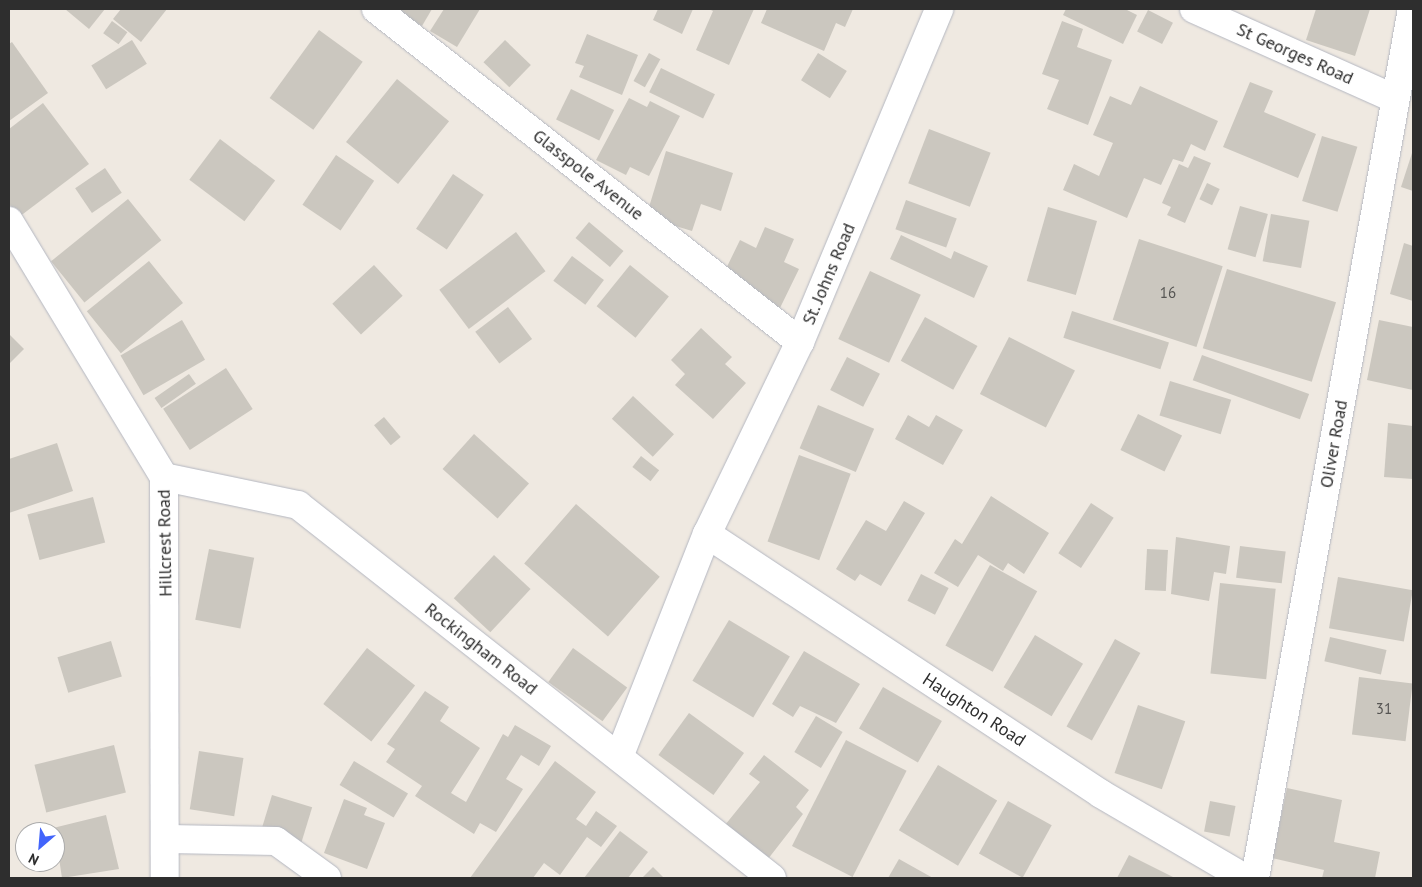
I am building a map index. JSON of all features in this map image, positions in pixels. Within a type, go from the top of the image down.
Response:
[{"type":"street","name":"Glasspole Avenue","points":[[376,9],[800,342]]},
{"type":"street","name":"St. Johns Road","points":[[619,757],[708,534],[800,342],[939,9]]},
{"type":"street","name":"St Georges Road","points":[[1194,9],[1395,98]]},
{"type":"street","name":"Oliver Road","points":[[1255,878],[1412,9]]},
{"type":"street","name":"Hillcrest Road","points":[[9,221],[164,477],[168,839],[165,878]]},
{"type":"street","name":"Rockingham Road","points":[[164,477],[298,505],[772,878]]},
{"type":"street","name":"Haughton Road","points":[[708,534],[1101,794],[1244,878]]},
{"type":"street","points":[[168,839],[276,841],[327,878]]},
{"type":"building","points":[[65,9],[105,9],[89,29]]},
{"type":"building","points":[[121,9],[167,9],[141,42],[113,19]]},
{"type":"building","points":[[400,9],[432,9],[422,26],[398,12]]},
{"type":"building","points":[[444,9],[480,9],[457,47],[430,31]]},
{"type":"building","points":[[658,9],[693,9],[682,34],[653,20]]},
{"type":"building","points":[[709,9],[754,9],[729,65],[696,50],[713,11]]},
{"type":"building","points":[[767,9],[853,9],[845,27],[836,23],[824,51],[761,23]]},
{"type":"building","points":[[1066,9],[1125,9],[1137,15],[1123,44],[1063,15]]},
{"type":"building","points":[[1316,9],[1370,9],[1355,56],[1306,40]]},
{"type":"building","points":[[1148,10],[1173,23],[1162,44],[1137,31]]},
{"type":"building","points":[[112,21],[127,32],[119,44],[103,33]]},
{"type":"building","points":[[1062,21],[1083,29],[1077,47],[1112,60],[1088,125],[1047,109],[1059,80],[1042,74]]},
{"type":"building","points":[[319,30],[363,62],[313,130],[270,98]]},
{"type":"building","points":[[587,34],[638,55],[622,95],[579,77],[584,66],[575,63]]},
{"type":"building","points":[[132,40],[147,64],[106,89],[91,65]]},
{"type":"building","points":[[505,40],[531,65],[509,87],[483,62]]},
{"type":"building","points":[[12,42],[48,93],[9,121],[9,44]]},
{"type":"building","points":[[649,53],[660,59],[645,87],[633,81]]},
{"type":"building","points":[[818,53],[847,71],[830,98],[801,80]]},
{"type":"building","points":[[661,68],[715,94],[703,119],[649,92]]},
{"type":"building","points":[[397,79],[449,121],[398,184],[346,142]]},
{"type":"building","points":[[1250,82],[1273,91],[1264,112],[1316,134],[1298,178],[1223,147]]},
{"type":"building","points":[[1140,86],[1218,121],[1205,151],[1191,144],[1183,162],[1173,159],[1161,185],[1144,178],[1127,218],[1063,190],[1074,164],[1099,176],[1113,143],[1093,135],[1110,96],[1131,105]]},
{"type":"building","points":[[571,89],[614,110],[599,141],[556,120]]},
{"type":"building","points":[[629,98],[647,107],[650,101],[680,116],[649,176],[630,167],[626,175],[596,160]]},
{"type":"building","points":[[43,103],[89,164],[19,217],[9,204],[9,129]]},
{"type":"building","points":[[929,129],[991,153],[970,207],[908,183]]},
{"type":"building","points":[[1322,136],[1357,147],[1338,212],[1302,201]]},
{"type":"building","points":[[220,139],[275,181],[244,221],[189,180]]},
{"type":"building","points":[[1413,150],[1413,191],[1401,187]]},
{"type":"building","points":[[666,151],[733,173],[721,211],[701,204],[692,231],[646,217]]},
{"type":"building","points":[[336,155],[374,181],[341,230],[302,205]]},
{"type":"building","points":[[1194,156],[1211,163],[1185,223],[1167,215],[1171,207],[1162,203],[1179,164],[1188,168]]},
{"type":"building","points":[[105,168],[122,193],[92,213],[75,188]]},
{"type":"building","points":[[453,174],[484,195],[447,249],[416,229]]},
{"type":"building","points":[[1207,183],[1220,189],[1212,205],[1199,199]]},
{"type":"building","points":[[128,199],[161,240],[84,302],[51,261]]},
{"type":"building","points":[[906,200],[957,218],[946,248],[895,229]]},
{"type":"building","points":[[1240,206],[1268,214],[1255,257],[1228,249]]},
{"type":"building","points":[[1048,207],[1097,221],[1076,295],[1027,281]]},
{"type":"building","points":[[1271,214],[1309,221],[1301,268],[1263,261]]},
{"type":"building","points":[[589,222],[623,251],[610,267],[576,238]]},
{"type":"building","points":[[765,227],[794,239],[784,262],[799,269],[780,308],[721,279],[740,240],[756,248]]},
{"type":"building","points":[[516,232],[545,271],[469,329],[439,290]]},
{"type":"building","points":[[901,235],[951,259],[954,251],[988,266],[974,298],[890,259]]},
{"type":"building","points":[[1139,239],[1223,266],[1196,347],[1113,320]]},
{"type":"building","points":[[1404,243],[1413,246],[1413,301],[1390,294]]},
{"type":"building","points":[[572,256],[604,280],[585,305],[553,281]]},
{"type":"building","points":[[149,261],[183,303],[121,353],[87,311]]},
{"type":"building","points":[[374,265],[403,296],[361,335],[332,304]]},
{"type":"building","points":[[630,265],[669,296],[636,338],[597,306]]},
{"type":"building","points":[[1227,269],[1336,302],[1312,382],[1203,348]]},
{"type":"building","points":[[870,271],[921,295],[889,363],[838,339]]},
{"type":"building","points":[[508,307],[532,339],[499,364],[475,332]]},
{"type":"building","points":[[1072,311],[1169,343],[1160,369],[1063,338]]},
{"type":"building","points":[[925,317],[977,346],[953,390],[901,361]]},
{"type":"building","points":[[182,320],[205,360],[144,395],[121,356]]},
{"type":"building","points":[[1379,320],[1413,327],[1413,390],[1367,380]]},
{"type":"building","points":[[701,328],[732,357],[725,364],[746,383],[713,419],[675,385],[685,374],[671,360]]},
{"type":"building","points":[[9,334],[24,349],[9,364]]},
{"type":"building","points":[[1009,337],[1075,371],[1046,428],[980,394]]},
{"type":"building","points":[[1202,355],[1309,394],[1300,419],[1193,380]]},
{"type":"building","points":[[847,357],[880,374],[863,407],[830,390]]},
{"type":"building","points":[[226,368],[253,409],[190,450],[163,409]]},
{"type":"building","points":[[189,374],[196,384],[161,408],[155,398]]},
{"type":"building","points":[[1170,381],[1231,400],[1221,434],[1159,415]]},
{"type":"building","points":[[633,396],[674,434],[653,457],[612,419]]},
{"type":"building","points":[[818,405],[874,429],[856,472],[800,448]]},
{"type":"building","points":[[1138,414],[1182,435],[1165,471],[1120,450]]},
{"type":"building","points":[[908,415],[929,427],[936,415],[963,430],[943,465],[895,439]]},
{"type":"building","points":[[384,417],[401,437],[391,445],[374,425]]},
{"type":"building","points":[[1388,423],[1413,426],[1413,479],[1384,477]]},
{"type":"building","points":[[474,434],[529,484],[498,518],[443,469]]},
{"type":"building","points":[[57,443],[73,491],[9,513],[9,459]]},
{"type":"building","points":[[799,455],[851,474],[819,560],[768,541]]},
{"type":"building","points":[[641,456],[659,470],[651,481],[632,467]]},
{"type":"building","points":[[991,496],[1049,533],[1024,574],[1008,563],[1003,571],[978,555],[958,587],[934,573],[955,539],[962,544]]},
{"type":"building","points":[[93,497],[105,542],[39,560],[27,515]]},
{"type":"building","points":[[904,501],[925,513],[881,586],[860,574],[855,581],[836,569],[866,520],[886,531]]},
{"type":"building","points":[[1091,503],[1114,518],[1081,568],[1058,553]]},
{"type":"building","points":[[576,504],[660,577],[608,636],[524,564]]},
{"type":"building","points":[[1176,537],[1230,546],[1226,574],[1214,572],[1209,601],[1171,594]]},
{"type":"building","points":[[1240,546],[1286,552],[1282,583],[1236,578]]},
{"type":"building","points":[[209,549],[254,558],[240,628],[195,620]]},
{"type":"building","points":[[1147,549],[1168,550],[1166,591],[1145,590]]},
{"type":"building","points":[[494,555],[531,589],[490,632],[454,598]]},
{"type":"building","points":[[990,565],[1037,591],[993,672],[945,645]]},
{"type":"building","points":[[921,574],[949,588],[935,615],[907,601]]},
{"type":"building","points":[[1338,577],[1413,590],[1404,641],[1329,628]]},
{"type":"building","points":[[1220,583],[1276,589],[1266,679],[1210,674]]},
{"type":"building","points":[[729,620],[790,657],[753,717],[692,681]]},
{"type":"building","points":[[1035,635],[1083,664],[1052,716],[1004,687]]},
{"type":"building","points":[[1330,637],[1387,650],[1381,674],[1324,661]]},
{"type":"building","points":[[1115,639],[1140,653],[1092,741],[1067,726]]},
{"type":"building","points":[[111,641],[122,676],[68,693],[57,657]]},
{"type":"building","points":[[367,648],[415,686],[371,742],[323,704]]},
{"type":"building","points":[[573,648],[627,687],[603,721],[548,682]]},
{"type":"building","points":[[804,651],[860,684],[836,723],[800,706],[793,717],[772,704]]},
{"type":"building","points":[[1359,677],[1413,684],[1406,741],[1352,735]]},
{"type":"building","points":[[883,687],[942,721],[918,763],[859,729]]},
{"type":"building","points":[[425,691],[449,707],[440,721],[480,748],[451,793],[466,802],[503,734],[508,737],[515,725],[551,746],[539,766],[521,755],[506,779],[523,789],[496,832],[480,823],[474,834],[415,796],[422,786],[386,762],[395,749],[387,744]]},
{"type":"building","points":[[1138,705],[1185,721],[1162,789],[1115,773]]},
{"type":"building","points":[[689,713],[744,753],[713,795],[658,755]]},
{"type":"building","points":[[816,716],[843,732],[821,768],[794,752]]},
{"type":"building","points":[[846,740],[907,771],[853,877],[792,846]]},
{"type":"building","points":[[114,745],[126,793],[46,812],[34,765]]},
{"type":"building","points":[[199,751],[243,758],[234,816],[190,809]]},
{"type":"building","points":[[764,755],[809,790],[796,807],[803,814],[768,859],[725,825],[760,782],[749,774]]},
{"type":"building","points":[[354,761],[408,793],[394,817],[340,785]]},
{"type":"building","points":[[555,761],[596,792],[576,819],[586,826],[596,811],[617,826],[601,847],[587,837],[560,875],[544,863],[533,878],[470,878]]},
{"type":"building","points":[[938,765],[997,801],[958,866],[899,830]]},
{"type":"building","points":[[1287,788],[1342,800],[1334,842],[1380,852],[1375,878],[1322,878],[1324,870],[1272,858]]},
{"type":"building","points":[[272,795],[312,807],[299,851],[259,839]]},
{"type":"building","points":[[344,799],[367,808],[364,815],[385,823],[367,869],[324,853]]},
{"type":"building","points":[[1008,801],[1052,825],[1023,878],[979,853]]},
{"type":"building","points":[[1210,801],[1236,806],[1230,836],[1204,831]]},
{"type":"building","points":[[106,815],[119,869],[62,878],[61,872],[65,872],[65,825]]},
{"type":"building","points":[[620,831],[648,852],[628,878],[584,878]]},
{"type":"building","points":[[1129,855],[1175,878],[1117,878]]},
{"type":"building","points":[[899,859],[933,878],[888,878]]},
{"type":"building","points":[[653,867],[664,878],[642,878]]}]
